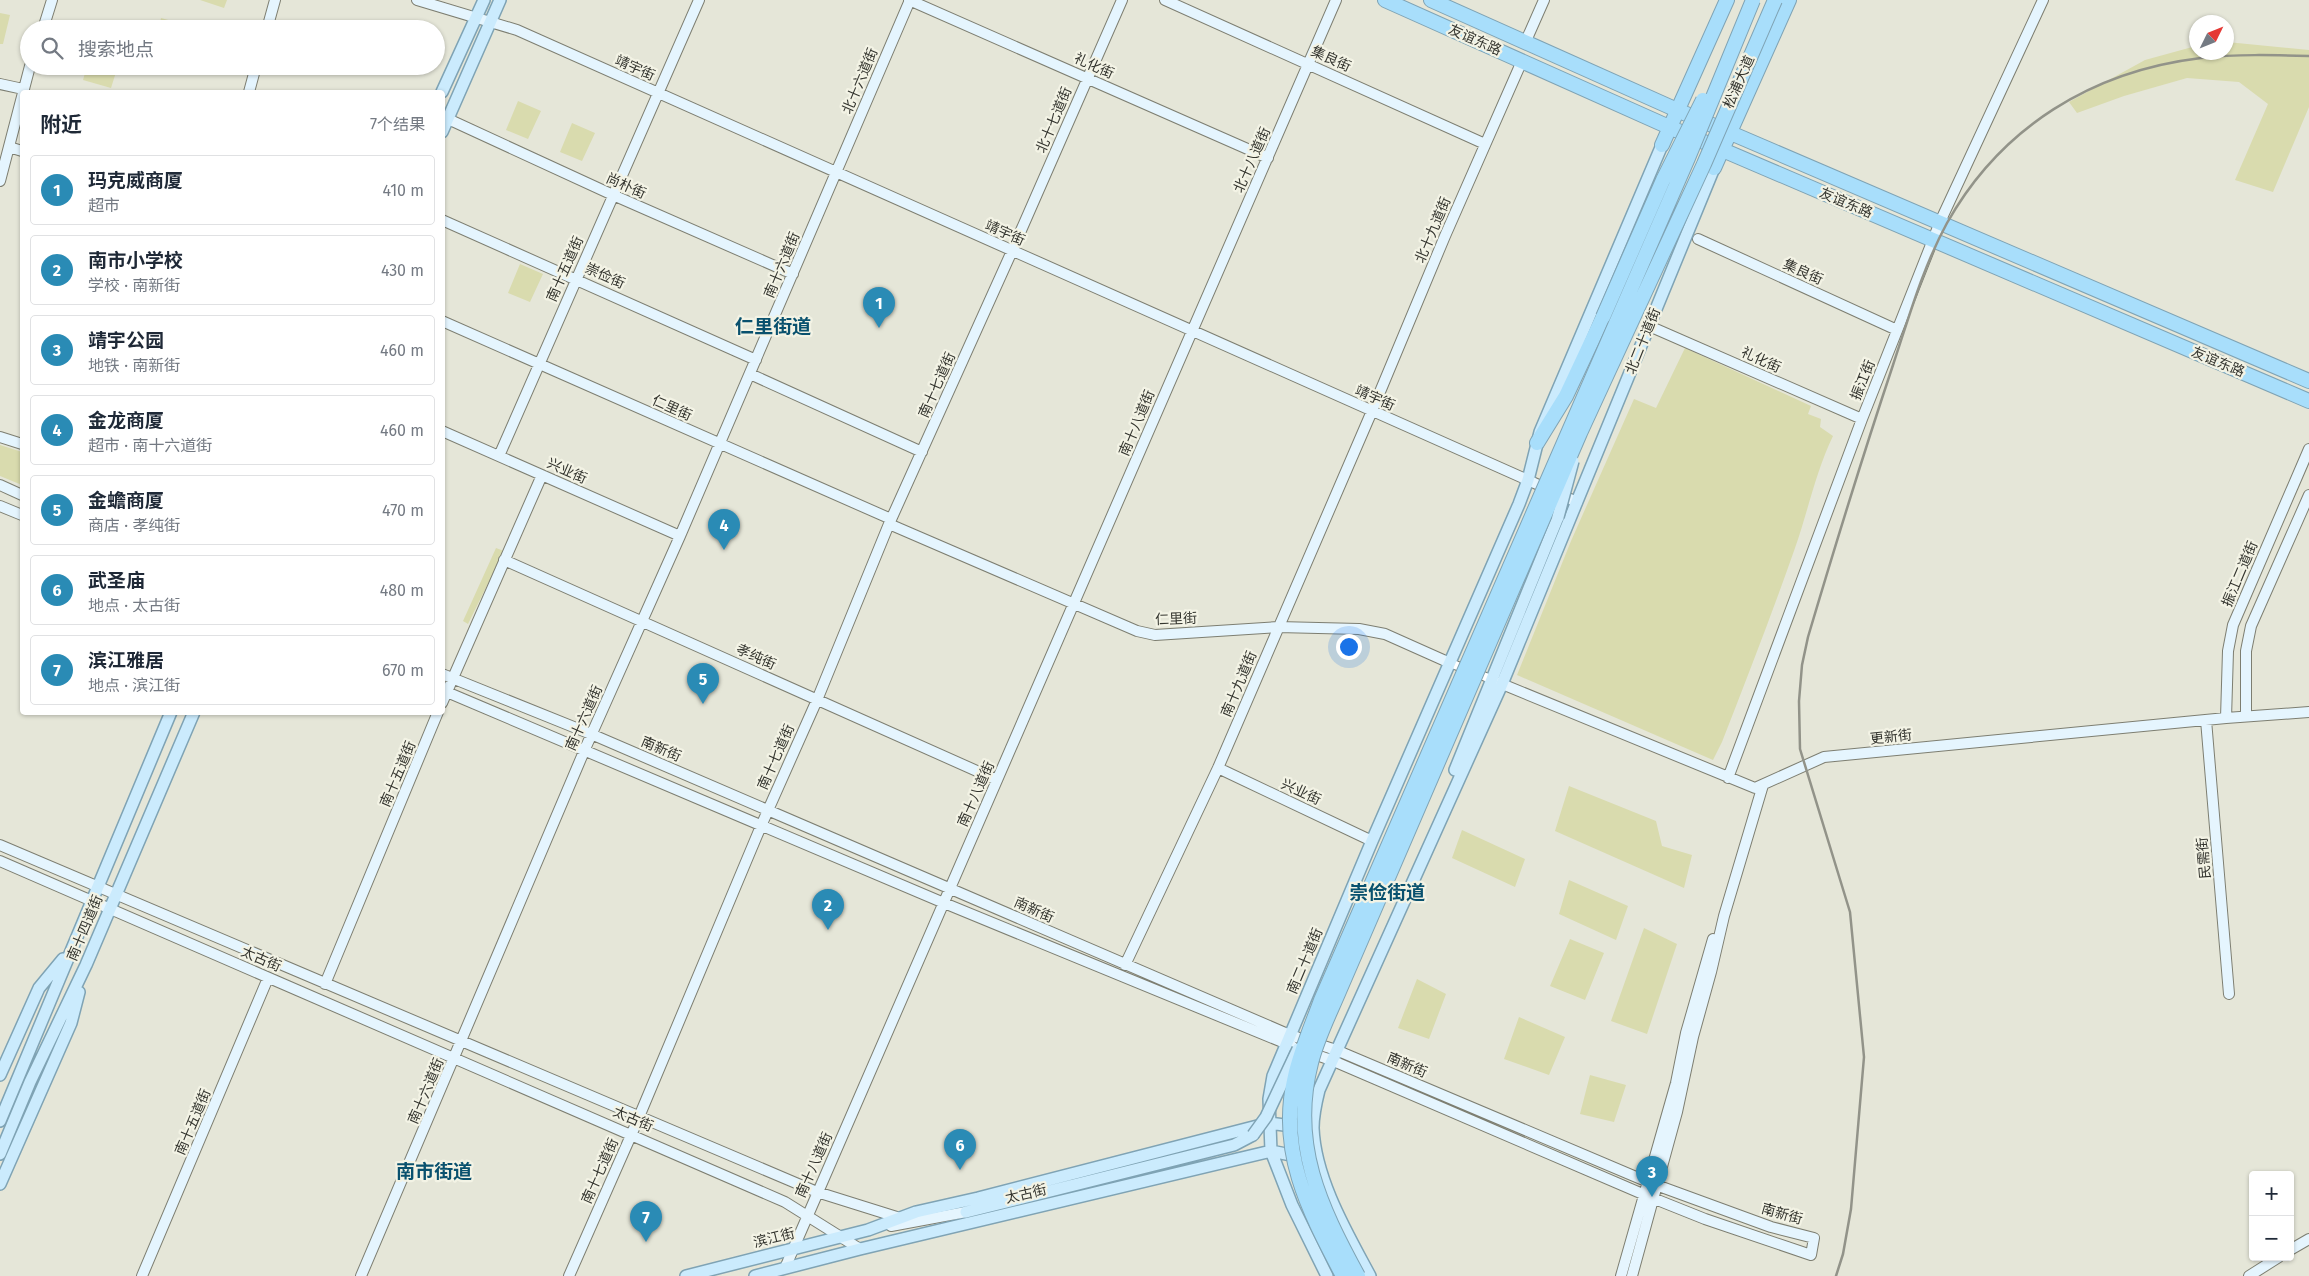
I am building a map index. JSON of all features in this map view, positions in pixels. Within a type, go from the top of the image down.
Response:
[{"type":"highway","name":"友谊东路","points":[[1385,0],[1669,128],[2309,401]]},
{"type":"highway","name":"友谊东路","points":[[1431,0],[1729,133],[2309,381]]},
{"type":"highway","points":[[1662,145],[1727,0]]},
{"type":"highway","points":[[1537,443],[1566,396],[1663,180],[1752,0]]},
{"type":"highway","name":"松浦大道","points":[[1343,1276],[1304,1196],[1294,1167],[1289,1125],[1295,1075],[1321,1000],[1688,158],[1752,0]]},
{"type":"highway","name":"松浦大道","points":[[1709,166],[1775,0]]},
{"type":"highway","name":"北二十道街","points":[[1709,166],[1722,150],[1789,0]]},
{"type":"highway","points":[[1358,1276],[1334,1231],[1309,1166],[1305,1145],[1304,1099],[1311,1062],[1340,988],[1580,433],[1709,166]]},
{"type":"main road","points":[[443,90],[484,0]]},
{"type":"main road","points":[[445,126],[500,0]]},
{"type":"main road","points":[[1450,663],[1528,480],[1540,432],[1662,145]]},
{"type":"main road","name":"北二十道街","points":[[1497,682],[1577,502],[1650,326],[1709,166]]},
{"type":"main road","points":[[1370,1276],[1343,1226],[1318,1160],[1313,1128],[1319,1090],[1382,950],[1497,682],[1558,517],[1580,433]]},
{"type":"main road","name":"南二十道街","points":[[1327,1276],[1292,1205],[1271,1151],[1269,1099],[1273,1076],[1372,841],[1450,663]]},
{"type":"main road","points":[[0,1121],[90,901],[170,715]]},
{"type":"main road","name":"南十四道街","points":[[0,1154],[30,1082],[86,964],[193,715]]},
{"type":"main road","points":[[0,1075],[39,988],[70,950]]},
{"type":"main road","points":[[0,1184],[71,1023],[86,964]]},
{"type":"main road","name":"太古街","points":[[966,1212],[1234,1146],[1253,1135],[1266,1117],[1321,1000]]},
{"type":"main road","points":[[1269,1123],[1313,1128]]},
{"type":"main road","name":"太古街","points":[[868,1230],[916,1212],[978,1198],[1269,1123]]},
{"type":"main road","points":[[1271,1151],[1318,1160]]},
{"type":"main road","name":"太古街","points":[[860,1249],[1271,1151]]},
{"type":"main road","name":"滨江街","points":[[686,1276],[868,1230]]},
{"type":"main road","points":[[755,1276],[860,1249]]},
{"type":"street","points":[[46,20],[52,0]]},
{"type":"street","points":[[269,20],[275,0]]},
{"type":"street","name":"靖宇街","points":[[417,0],[475,19],[517,30],[836,174],[1577,502]]},
{"type":"street","name":"南十五道街","points":[[500,456],[576,278],[699,0]]},
{"type":"street","name":"礼化街","points":[[909,0],[1268,158]]},
{"type":"street","name":"北十六道街","points":[[836,174],[909,0]]},
{"type":"street","name":"北十七道街","points":[[1012,251],[1122,0]]},
{"type":"street","name":"集良街","points":[[1165,0],[1485,144]]},
{"type":"street","name":"北十八道街","points":[[1192,331],[1336,0]]},
{"type":"street","points":[[1525,43],[1544,0]]},
{"type":"street","name":"振江街","points":[[1728,778],[1862,420],[1940,222],[2043,0]]},
{"type":"street","name":"北十九道街","points":[[1372,412],[1522,61]]},
{"type":"street","points":[[0,84],[23,89],[27,75]]},
{"type":"street","points":[[250,90],[254,75]]},
{"type":"street","points":[[0,181],[20,101]]},
{"type":"street","name":"尚朴街","points":[[448,119],[613,195],[793,274]]},
{"type":"street","points":[[9,147],[20,151]]},
{"type":"street","name":"南十六道街","points":[[361,1276],[462,1042],[591,734],[680,536],[836,174]]},
{"type":"street","name":"崇俭街","points":[[445,221],[576,278],[756,360]]},
{"type":"street","name":"集良街","points":[[1698,239],[1897,330]]},
{"type":"street","name":"南十七道街","points":[[569,1276],[639,1118],[761,826],[817,700],[890,521],[1012,251]]},
{"type":"street","name":"仁里街","points":[[445,322],[540,363],[1074,605],[1137,631],[1155,635],[1278,627],[1359,628],[1385,634],[1450,663]]},
{"type":"street","name":"礼化街","points":[[1650,326],[1862,420]]},
{"type":"street","name":"南十八道街","points":[[785,1268],[1192,331]]},
{"type":"street","points":[[750,374],[922,452]]},
{"type":"street","name":"南十九道街","points":[[1125,965],[1218,768],[1372,412]]},
{"type":"street","name":"兴业街","points":[[445,432],[680,536]]},
{"type":"street","points":[[0,437],[20,443]]},
{"type":"street","name":"振江二道街","points":[[2226,718],[2228,652],[2233,625],[2309,449]]},
{"type":"street","points":[[445,691],[453,678],[542,475]]},
{"type":"street","points":[[0,485],[20,494]]},
{"type":"street","points":[[2246,716],[2246,651],[2252,626],[2309,495]]},
{"type":"street","points":[[0,506],[20,514]]},
{"type":"street","name":"孝纯街","points":[[504,560],[996,780]]},
{"type":"street","points":[[1450,663],[1728,778],[1759,787],[1693,1037],[1677,1112],[1621,1276]]},
{"type":"street","name":"南新街","points":[[445,675],[591,734],[950,887],[1288,1040]]},
{"type":"street","name":"南新街","points":[[445,691],[944,903],[1288,1040],[1334,1055],[1653,1184],[1764,1224],[1814,1238],[1811,1255],[1714,1222],[1649,1197],[1334,1055]]},
{"type":"street","name":"更新街","points":[[1759,787],[1824,757],[2246,716],[2309,712]]},
{"type":"street","name":"南十五道街","points":[[325,984],[437,715]]},
{"type":"street","name":"民需街","points":[[2206,720],[2229,994]]},
{"type":"street","name":"兴业街","points":[[1218,768],[1372,841]]},
{"type":"street","name":"太古街","points":[[0,845],[817,1192],[900,1218]]},
{"type":"street","name":"太古街","points":[[0,861],[785,1202],[860,1249]]},
{"type":"street","name":"南十五道街","points":[[142,1276],[268,978]]},
{"type":"street","points":[[1632,1276],[1649,1197]]},
{"type":"street","name":"太古街","points":[[868,1230],[966,1212]]},
{"type":"street","points":[[2294,1248],[2309,1239]]},
{"type":"street","points":[[2249,1276],[2273,1261]]},
{"type":"green space","points":[[200,0],[227,0],[224,8]]},
{"type":"green space","points":[[0,13],[10,15],[3,44],[0,44]]},
{"type":"green space","points":[[2234,43],[2309,50],[2309,107],[2273,192],[2235,180],[2268,104],[2239,82],[2187,78],[2124,96],[2077,113],[2069,102],[2145,60],[2189,48],[2189,60],[2234,60]]},
{"type":"green space","points":[[84,75],[115,75],[111,88],[83,80]]},
{"type":"green space","points":[[518,101],[541,111],[528,139],[506,130]]},
{"type":"green space","points":[[572,123],[595,133],[582,161],[560,152]]},
{"type":"green space","points":[[520,264],[543,274],[530,302],[508,293]]},
{"type":"green space","points":[[1685,348],[1811,406],[1808,414],[1821,419],[1820,427],[1833,436],[1768,622],[1722,742],[1713,760],[1517,675],[1571,541],[1634,399],[1656,408]]},
{"type":"green space","points":[[0,445],[20,451],[20,484],[0,476]]},
{"type":"green space","points":[[496,548],[504,551],[468,624],[463,621]]},
{"type":"green space","points":[[1569,786],[1656,821],[1662,846],[1692,855],[1684,888],[1555,831]]},
{"type":"green space","points":[[1462,830],[1525,859],[1515,887],[1452,858]]},
{"type":"green space","points":[[1569,880],[1628,906],[1616,940],[1559,914]]},
{"type":"green space","points":[[1644,928],[1677,944],[1647,1034],[1611,1021]]},
{"type":"green space","points":[[1570,939],[1604,953],[1585,1000],[1550,986]]},
{"type":"green space","points":[[1417,979],[1446,994],[1429,1039],[1398,1028]]},
{"type":"green space","points":[[1519,1017],[1565,1037],[1549,1075],[1504,1059]]},
{"type":"green space","points":[[1590,1075],[1626,1085],[1614,1122],[1580,1114]]},
{"type":"railway","points":[[1836,1276],[1843,1254],[1851,1209],[1864,1057],[1850,912],[1800,749],[1799,701],[1802,665],[1808,637],[1849,501],[1924,275],[1938,240],[1969,189],[1994,159],[2022,132],[2053,109],[2087,91],[2123,76],[2161,65],[2201,58],[2228,56],[2309,56]]},
{"type":"place","name":"玛克威商厦","points":[[879,328]]},
{"type":"place","name":"金龙商厦","points":[[724,550]]},
{"type":"place","name":"金蟾商厦","points":[[703,704]]},
{"type":"place","name":"南市小学校","points":[[828,930]]},
{"type":"place","name":"武圣庙","points":[[960,1170]]},
{"type":"place","name":"靖宇公园","points":[[1652,1197]]},
{"type":"place","name":"滨江雅居","points":[[646,1242]]},
{"type":"district","name":"仁里街道","points":[[773,326]]},
{"type":"district","name":"崇俭街道","points":[[1387,892]]},
{"type":"district","name":"南市街道","points":[[434,1171]]}]
